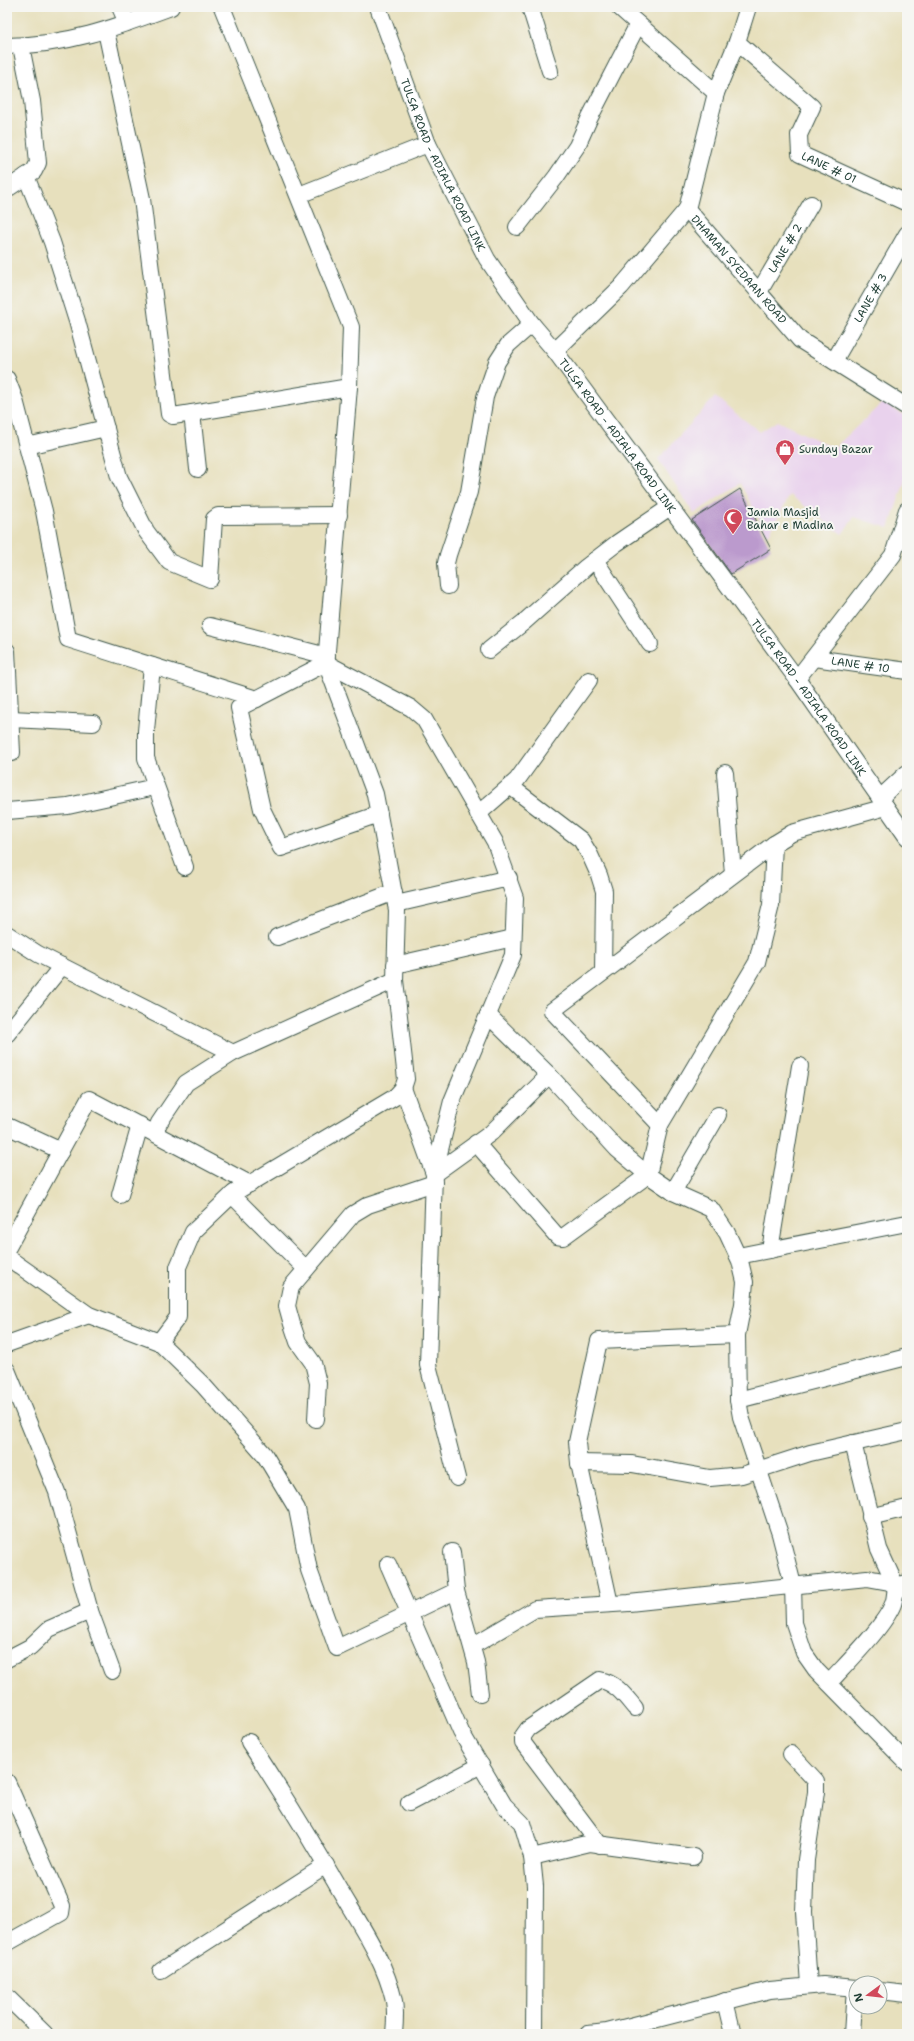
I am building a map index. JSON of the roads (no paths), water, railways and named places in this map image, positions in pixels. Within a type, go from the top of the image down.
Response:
[{"type":"street","points":[[120,7],[127,23]]},
{"type":"street","points":[[7,189],[34,171],[38,163],[32,101],[14,46],[74,40],[106,31],[171,7]]},
{"type":"street","points":[[159,1342],[178,1317],[178,1267],[193,1232],[232,1195],[395,1097],[403,1088],[406,1079],[395,972],[397,910],[395,898],[375,794],[327,660],[338,515],[350,388],[350,327],[299,195],[222,7]]},
{"type":"street","points":[[530,7],[550,71]]},
{"type":"street","points":[[619,7],[716,93]]},
{"type":"street","name":"DHAMAN SYEDAAN ROAD","points":[[748,7],[737,42],[716,93],[687,209],[800,340],[907,407]]},
{"type":"street","name":"TULSA ROAD - ADIALA ROAD LINK","points":[[383,8],[428,144],[487,259],[532,324],[555,351],[797,679],[907,837]]},
{"type":"street","points":[[517,227],[556,177],[577,146],[590,117],[638,24]]},
{"type":"street","points":[[106,31],[142,199],[168,411],[173,416],[350,388]]},
{"type":"street","name":"LANE # 01","points":[[737,42],[812,107],[799,135],[800,154],[907,203]]},
{"type":"street","points":[[299,195],[428,144]]},
{"type":"street","points":[[26,176],[52,242],[78,321],[118,477],[146,530],[169,562],[210,579],[214,519],[218,516],[338,515]]},
{"type":"street","name":"LANE # 2","points":[[759,292],[811,204]]},
{"type":"street","points":[[555,351],[621,287],[687,209]]},
{"type":"street","name":"LANE # 3","points":[[834,361],[907,234]]},
{"type":"street","points":[[448,586],[446,563],[469,492],[485,396],[497,362],[508,345],[532,324]]},
{"type":"street","points":[[7,379],[15,400],[44,511],[68,639],[257,699]]},
{"type":"street","points":[[192,413],[198,469]]},
{"type":"street","points":[[27,446],[106,428]]},
{"type":"street","points":[[489,650],[524,622],[595,560],[670,508]]},
{"type":"street","points":[[797,679],[893,555],[907,510]]},
{"type":"street","points":[[595,560],[650,644]]},
{"type":"street","points":[[210,626],[327,660],[411,708],[424,719],[495,842],[515,898],[513,955],[452,1101],[434,1178],[428,1365],[457,1478]]},
{"type":"street","points":[[7,651],[12,753]]},
{"type":"street","name":"LANE # 10","points":[[814,658],[907,670]]},
{"type":"street","points":[[327,660],[240,708],[262,809],[281,848],[379,814]]},
{"type":"street","points":[[152,666],[146,731],[146,758],[185,867]]},
{"type":"street","points":[[478,814],[517,780],[589,680]]},
{"type":"street","points":[[11,719],[93,724]]},
{"type":"street","points":[[660,1125],[552,1011],[774,844],[792,833],[883,802],[907,773]]},
{"type":"street","points":[[725,774],[733,874]]},
{"type":"street","points":[[7,811],[68,806],[155,786]]},
{"type":"street","points":[[510,786],[581,840],[590,854],[604,890],[604,972]]},
{"type":"street","points":[[476,1143],[557,1236],[563,1237],[648,1175],[660,1125],[757,962],[771,905],[774,844]]},
{"type":"street","points":[[277,937],[395,898],[509,878]]},
{"type":"street","points":[[7,934],[38,954],[233,1053]]},
{"type":"street","points":[[155,1133],[159,1123],[186,1083],[233,1053],[395,972],[514,938]]},
{"type":"street","points":[[7,1034],[62,966]]},
{"type":"street","points":[[488,1015],[549,1075],[617,1149],[648,1175],[673,1192],[711,1209],[728,1233],[738,1256],[745,1282],[743,1304],[737,1335],[738,1400],[741,1417],[757,1469],[780,1534],[793,1585],[794,1623],[804,1653],[816,1670],[907,1763]]},
{"type":"street","points":[[770,1250],[800,1066]]},
{"type":"street","points":[[316,1418],[318,1383],[313,1363],[298,1342],[287,1306],[291,1287],[353,1214],[368,1205],[434,1178],[476,1143],[491,1133],[549,1075]]},
{"type":"street","points":[[403,1088],[434,1178]]},
{"type":"street","points":[[7,1250],[89,1099],[250,1184]]},
{"type":"street","points":[[673,1192],[718,1116]]},
{"type":"street","points":[[120,1194],[140,1125]]},
{"type":"street","points":[[7,1126],[61,1151]]},
{"type":"street","points":[[232,1195],[306,1269]]},
{"type":"street","points":[[738,1256],[907,1223]]},
{"type":"street","points":[[7,1257],[89,1315],[159,1342],[203,1385],[264,1454],[297,1509],[309,1570],[337,1648],[456,1591]]},
{"type":"street","points":[[7,1344],[89,1315]]},
{"type":"street","points":[[610,1604],[579,1462],[577,1442],[599,1341],[737,1335]]},
{"type":"street","points":[[738,1400],[907,1357]]},
{"type":"street","points":[[7,1370],[57,1492],[90,1611],[112,1671]]},
{"type":"street","points":[[579,1462],[632,1464],[710,1478],[742,1475],[810,1453],[907,1431]]},
{"type":"street","points":[[853,1443],[870,1517],[879,1548],[903,1588]]},
{"type":"street","points":[[870,1517],[907,1508]]},
{"type":"street","points":[[452,1552],[456,1591],[476,1662],[480,1694]]},
{"type":"street","points":[[388,1564],[461,1732],[504,1805],[522,1823],[532,1857],[535,1886],[534,2034]]},
{"type":"street","points":[[479,1642],[535,1609],[610,1604],[867,1578],[889,1582],[903,1588]]},
{"type":"street","points":[[829,1683],[890,1611],[903,1588]]},
{"type":"street","points":[[7,1659],[30,1647],[49,1629],[90,1611]]},
{"type":"street","points":[[600,1845],[523,1743],[523,1736],[528,1729],[600,1680],[608,1682],[618,1689],[635,1708]]},
{"type":"street","points":[[249,1742],[296,1814],[366,1934],[384,1970],[394,2001],[394,2034]]},
{"type":"street","points":[[792,1754],[816,1781],[816,1792],[806,1860],[804,1912],[809,1985]]},
{"type":"street","points":[[409,1803],[481,1765]]},
{"type":"street","points":[[7,1782],[62,1906],[61,1913],[7,1943]]},
{"type":"street","points":[[532,1857],[590,1843],[693,1857]]},
{"type":"street","points":[[160,1971],[326,1865]]},
{"type":"street","points":[[588,2034],[607,2032],[770,1990],[809,1985],[848,1987]]},
{"type":"street","points":[[888,1992],[907,1994]]},
{"type":"street","points":[[7,1997],[46,2034]]},
{"type":"street","points":[[725,2001],[733,2034]]},
{"type":"street","points":[[852,2034],[854,2015]]},
{"type":"place","name":"Sunday Bazar","points":[[785,466]]},
{"type":"place","name":"Jamia Masjid Bahar e Madina","points":[[733,535]]}]
